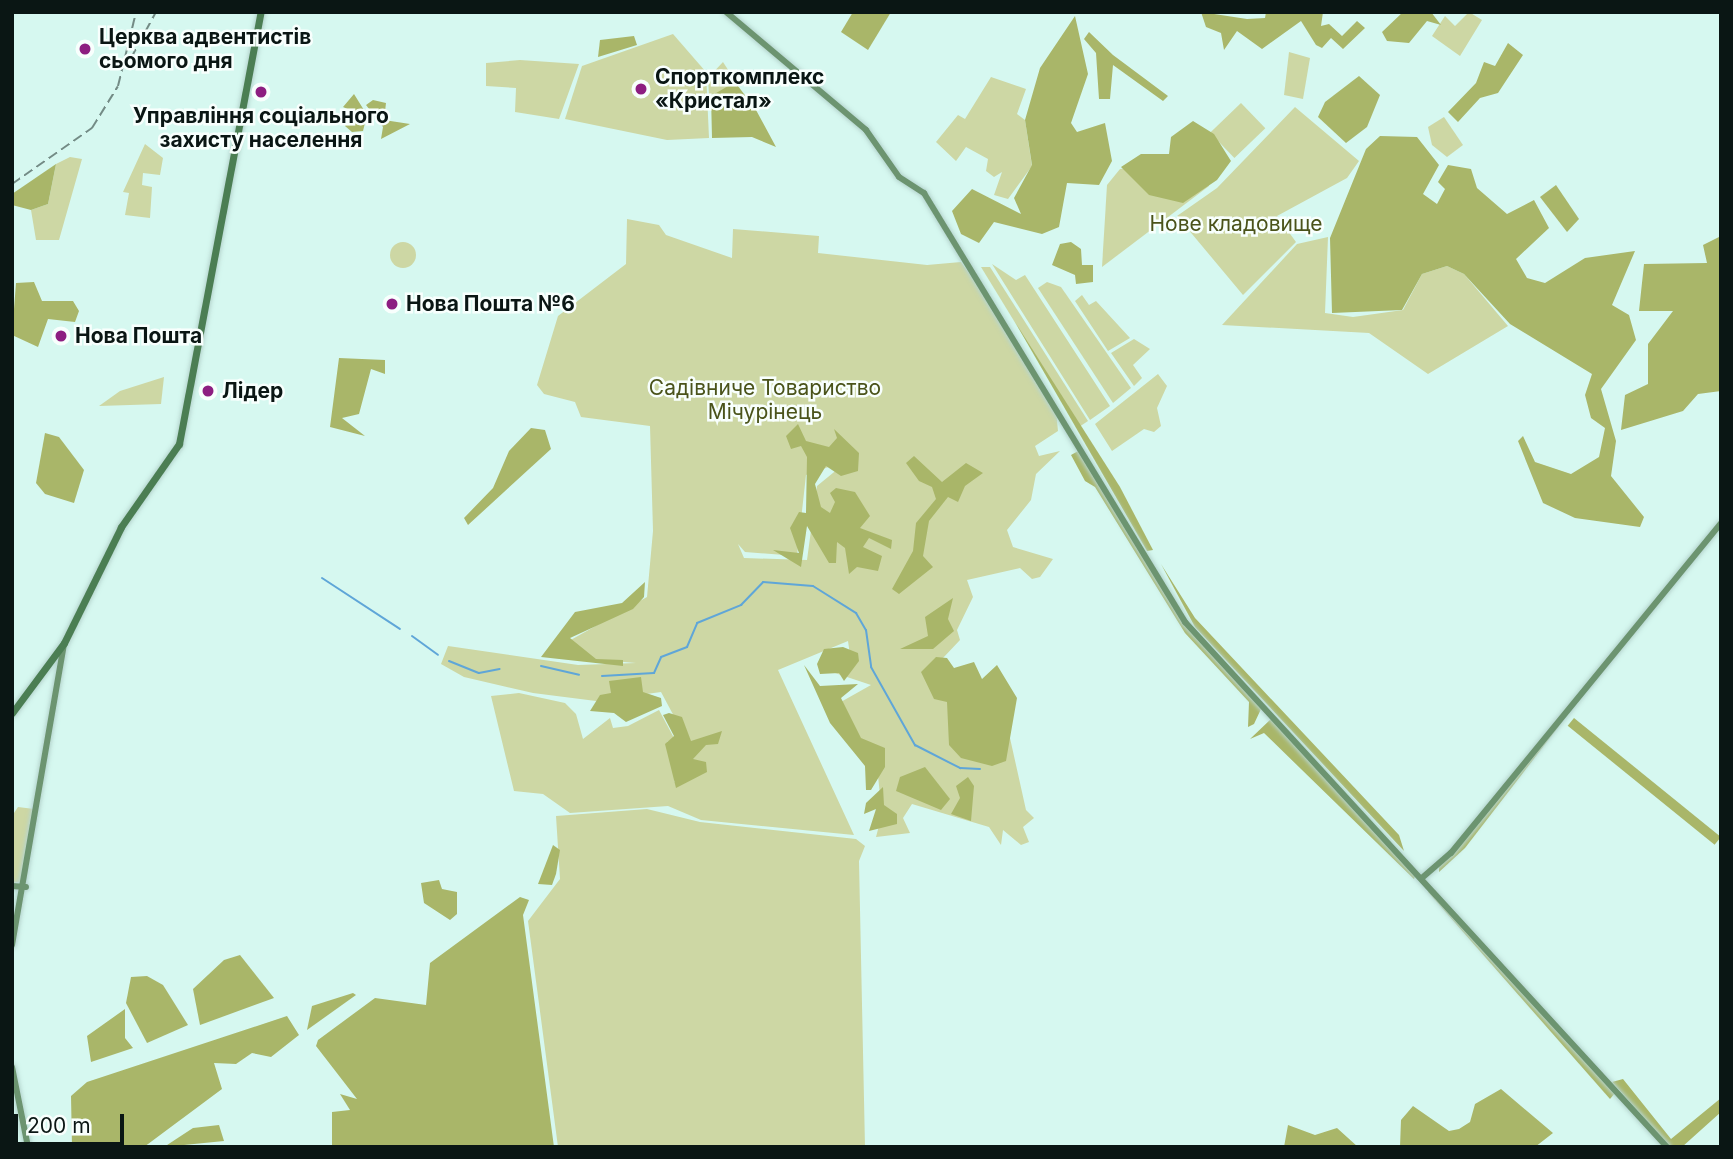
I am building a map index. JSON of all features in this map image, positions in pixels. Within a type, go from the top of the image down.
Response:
[{"type":"main road","points":[[12,713],[64,643],[121,527],[179,444],[261,12]]},
{"type":"main road","points":[[726,12],[868,131],[899,177],[937,209],[1185,622],[1423,877],[1667,1147]]},
{"type":"main road","points":[[1423,877],[1451,853],[1721,523]]},
{"type":"main road","points":[[12,945],[26,887],[64,643]]},
{"type":"main road","points":[[12,886],[26,887]]},
{"type":"main road","points":[[12,1067],[28,1147]]},
{"type":"green space","points":[[853,12],[891,12],[868,50],[841,32]]},
{"type":"green space","points":[[1201,12],[1247,19],[1265,18],[1266,12],[1323,12],[1321,26],[1329,24],[1342,36],[1357,21],[1365,28],[1343,49],[1331,38],[1322,48],[1316,45],[1301,21],[1262,49],[1237,31],[1224,50],[1221,33],[1206,27]]},
{"type":"green space","points":[[1403,12],[1431,12],[1441,25],[1427,21],[1409,43],[1387,41],[1382,32]]},
{"type":"green space","points":[[1469,12],[1482,20],[1460,56],[1432,36],[1445,16],[1455,26]]},
{"type":"green space","points":[[1075,16],[1088,74],[1071,123],[1077,132],[1105,123],[1112,161],[1099,185],[1067,183],[1059,227],[1042,234],[994,222],[979,243],[961,234],[952,211],[972,189],[1021,214],[1014,198],[1032,165],[1025,120],[1040,68]]},
{"type":"green space","points":[[1089,32],[1113,55],[1168,96],[1163,101],[1113,65],[1110,99],[1099,99],[1096,53],[1084,39]]},
{"type":"green space","name":"Спорткомплекс «Кристал»","points":[[673,34],[706,72],[709,138],[667,140],[565,119],[582,66]]},
{"type":"green space","points":[[634,36],[637,45],[598,57],[600,40]]},
{"type":"green space","points":[[1508,43],[1523,55],[1498,93],[1480,98],[1458,122],[1448,112],[1476,83],[1484,62],[1495,66]]},
{"type":"green space","points":[[1289,52],[1310,58],[1303,99],[1284,95]]},
{"type":"green space","points":[[520,60],[579,64],[559,119],[515,112],[516,88],[486,86],[486,63]]},
{"type":"green space","points":[[723,62],[734,79],[726,91],[709,95],[708,78]]},
{"type":"green space","points":[[1359,76],[1380,95],[1367,127],[1346,143],[1318,117],[1325,102]]},
{"type":"green space","points":[[991,77],[1026,89],[1017,114],[1025,120],[1032,166],[1008,199],[994,195],[1002,172],[994,177],[986,171],[988,159],[966,147],[956,161],[936,142],[958,115],[965,119]]},
{"type":"green space","points":[[735,82],[756,110],[776,147],[752,137],[712,138],[711,96]]},
{"type":"green space","points":[[354,94],[367,115],[363,131],[352,132],[345,126],[354,112],[343,107]]},
{"type":"green space","points":[[373,100],[386,103],[384,120],[410,124],[381,139],[383,127],[366,105]]},
{"type":"green space","points":[[1241,103],[1265,128],[1234,158],[1210,133]]},
{"type":"green space","name":"Нове кладовище","points":[[1295,107],[1359,161],[1347,178],[1277,216],[1296,242],[1243,295],[1177,216],[1217,188]]},
{"type":"green space","points":[[1444,117],[1463,145],[1447,157],[1432,145],[1428,127]]},
{"type":"green space","points":[[1193,121],[1214,134],[1231,161],[1217,180],[1183,203],[1149,195],[1121,167],[1141,154],[1169,154],[1171,137]]},
{"type":"green space","points":[[1380,136],[1417,137],[1439,165],[1423,194],[1437,204],[1445,189],[1438,182],[1448,165],[1471,169],[1477,188],[1507,214],[1534,200],[1549,228],[1516,259],[1527,278],[1545,283],[1585,258],[1635,251],[1612,305],[1629,315],[1636,340],[1601,389],[1616,441],[1611,476],[1644,517],[1640,527],[1575,518],[1543,503],[1518,441],[1523,436],[1535,462],[1571,474],[1599,457],[1605,428],[1591,418],[1585,395],[1592,374],[1510,324],[1464,274],[1447,266],[1422,274],[1402,310],[1332,313],[1330,238],[1366,149]]},
{"type":"green space","points":[[145,144],[163,158],[160,175],[143,173],[142,185],[152,187],[150,218],[125,215],[129,193],[123,192]]},
{"type":"green space","points":[[70,157],[82,159],[59,240],[36,240],[31,210],[48,204],[56,164]]},
{"type":"green space","points":[[56,164],[48,204],[31,210],[12,205],[12,194]]},
{"type":"green space","points":[[1154,165],[1209,180],[1209,186],[1102,267],[1107,185],[1120,169]]},
{"type":"green space","points":[[1556,185],[1579,219],[1567,232],[1540,197]]},
{"type":"green space","name":"Садівниче Товариство Мічурінець","points":[[627,219],[659,225],[666,235],[732,258],[733,229],[819,236],[818,253],[927,265],[961,262],[976,283],[1056,410],[1058,431],[1035,446],[1039,456],[1060,451],[1036,474],[1031,500],[1007,530],[1013,547],[1053,559],[1040,577],[1032,579],[1020,568],[967,580],[973,597],[957,630],[960,640],[943,658],[1008,729],[1026,810],[1034,818],[1023,827],[1029,842],[1021,845],[1003,830],[1001,845],[989,827],[912,804],[903,818],[910,833],[876,837],[882,814],[878,776],[839,703],[871,685],[832,672],[850,655],[848,641],[778,670],[854,835],[701,820],[668,806],[570,813],[543,794],[514,791],[491,696],[519,693],[565,703],[576,714],[583,739],[610,718],[613,728],[628,726],[659,710],[674,738],[667,742],[677,769],[674,782],[693,773],[691,748],[661,692],[596,701],[533,693],[464,677],[441,664],[448,646],[578,665],[636,663],[578,658],[569,641],[647,597],[653,531],[650,426],[581,417],[575,402],[544,394],[537,385],[558,316],[626,264]],"holes":[[[848,460],[858,468],[839,468],[817,486],[807,560],[744,558],[738,544],[745,552],[797,556],[806,475]]]},
{"type":"green space","points":[[1721,236],[1721,391],[1698,394],[1683,411],[1621,430],[1625,395],[1648,384],[1648,344],[1673,311],[1639,311],[1644,264],[1707,263],[1703,245]]},
{"type":"green space","points":[[1328,237],[1325,313],[1353,317],[1403,310],[1422,274],[1447,266],[1464,274],[1508,326],[1428,374],[1369,333],[1222,325],[1297,244]]},
{"type":"green space","points":[[403,242],[412,246],[416,255],[412,264],[403,268],[394,264],[390,255],[394,246]]},
{"type":"green space","points":[[1071,242],[1081,249],[1082,265],[1093,265],[1093,282],[1076,284],[1075,275],[1052,265],[1060,244]]},
{"type":"green space","points":[[992,264],[1016,280],[1025,275],[1110,406],[1090,420]]},
{"type":"green space","points":[[981,267],[990,267],[1088,421],[1079,427]]},
{"type":"green space","points":[[34,282],[42,301],[73,301],[79,311],[75,322],[48,319],[38,347],[12,335],[16,283]]},
{"type":"green space","points":[[1047,282],[1061,287],[1131,388],[1113,403],[1038,288]]},
{"type":"green space","points":[[1082,295],[1089,305],[1096,301],[1130,338],[1108,351],[1075,301]]},
{"type":"green space","points":[[1015,322],[1120,487],[1153,550],[1147,551]]},
{"type":"green space","points":[[1134,339],[1150,349],[1133,365],[1142,378],[1134,386],[1111,353]]},
{"type":"green space","points":[[339,358],[385,360],[385,374],[371,369],[359,414],[342,418],[365,436],[330,427]]},
{"type":"green space","points":[[1158,374],[1167,386],[1157,408],[1161,426],[1154,432],[1144,429],[1112,451],[1095,424]]},
{"type":"green space","points":[[164,377],[161,404],[99,406],[120,391]]},
{"type":"green space","points":[[798,424],[806,441],[829,447],[837,438],[834,429],[859,453],[858,471],[841,476],[826,466],[815,484],[821,507],[830,513],[835,502],[830,493],[836,488],[855,492],[870,516],[860,528],[892,540],[891,549],[869,538],[863,547],[882,556],[878,571],[857,567],[849,574],[845,548],[837,542],[836,563],[829,563],[807,526],[801,567],[773,550],[799,553],[790,528],[799,512],[806,513],[807,457],[801,446],[791,449],[786,436]]},
{"type":"green space","points":[[531,428],[545,430],[551,449],[468,525],[464,518],[493,488],[509,451]]},
{"type":"green space","points":[[45,433],[59,437],[84,470],[74,503],[45,494],[36,483]]},
{"type":"green space","points":[[1080,450],[1180,619],[1261,709],[1254,724],[1248,727],[1249,702],[1185,633],[1095,487],[1085,481],[1071,455]]},
{"type":"green space","points":[[914,456],[942,482],[966,463],[983,473],[965,486],[958,502],[948,497],[929,521],[923,556],[933,567],[899,594],[892,589],[913,551],[916,523],[936,499],[932,487],[919,481],[906,463]]},
{"type":"green space","points":[[1161,564],[1195,618],[1399,835],[1404,851],[1195,627]]},
{"type":"green space","points":[[645,582],[644,597],[633,609],[570,638],[596,659],[623,660],[623,666],[541,657],[575,612],[622,603]]},
{"type":"green space","points":[[953,598],[948,619],[954,631],[933,649],[900,649],[928,636],[925,617]]},
{"type":"green space","points":[[843,647],[858,653],[859,661],[844,681],[839,673],[820,674],[817,664],[824,649]]},
{"type":"green space","points":[[936,657],[947,658],[954,668],[974,662],[982,679],[997,665],[1017,698],[1006,761],[992,766],[961,758],[949,745],[947,702],[934,699],[921,672]]},
{"type":"green space","points":[[804,665],[820,686],[858,684],[841,698],[861,738],[885,748],[885,767],[871,790],[866,790],[865,766],[830,723]]},
{"type":"green space","points":[[641,677],[643,692],[661,698],[662,706],[626,722],[614,713],[590,711],[600,695],[611,693],[609,681]]},
{"type":"green space","points":[[669,713],[682,717],[691,741],[722,731],[718,744],[706,745],[693,759],[706,762],[707,772],[676,788],[665,744],[674,736],[663,715]]},
{"type":"green space","points":[[1574,718],[1721,837],[1715,845],[1568,726]]},
{"type":"green space","points":[[1271,719],[1416,874],[1414,879],[1264,733],[1250,739]]},
{"type":"green space","points":[[1563,721],[1465,848],[1439,872],[1439,867]]},
{"type":"green space","points":[[925,767],[950,799],[941,810],[896,791],[900,777]]},
{"type":"green space","points":[[968,777],[974,786],[971,821],[951,814],[960,798],[956,786]]},
{"type":"green space","points":[[883,787],[884,805],[897,814],[897,824],[869,831],[876,809],[864,814],[866,803]]},
{"type":"green space","points":[[18,807],[34,809],[20,882],[12,883],[12,816]]},
{"type":"green space","points":[[647,809],[700,822],[856,839],[865,846],[859,861],[865,1147],[558,1147],[528,921],[560,879],[556,816]]},
{"type":"green space","points":[[553,845],[560,850],[552,885],[538,884]]},
{"type":"green space","points":[[439,880],[442,889],[457,892],[457,914],[450,920],[424,903],[421,883]]},
{"type":"green space","points":[[1430,890],[1615,1093],[1610,1099],[1428,892]]},
{"type":"green space","points":[[520,897],[529,900],[523,915],[554,1147],[332,1147],[332,1112],[350,1110],[340,1094],[357,1099],[316,1046],[318,1040],[375,998],[426,1005],[430,963]]},
{"type":"green space","points":[[240,955],[274,998],[200,1025],[193,989],[224,960]]},
{"type":"green space","points":[[147,976],[163,985],[188,1025],[147,1043],[126,1003],[131,977]]},
{"type":"green space","points":[[353,993],[356,995],[307,1030],[312,1006]]},
{"type":"green space","points":[[125,1009],[125,1038],[133,1048],[91,1062],[87,1036]]},
{"type":"green space","points":[[287,1016],[299,1035],[271,1057],[252,1053],[236,1064],[214,1063],[222,1089],[144,1147],[72,1147],[71,1096],[87,1082]]},
{"type":"green space","points":[[1623,1079],[1671,1139],[1721,1098],[1721,1112],[1682,1147],[1670,1147],[1612,1082]]},
{"type":"green space","points":[[1501,1089],[1553,1133],[1535,1147],[1400,1147],[1401,1120],[1413,1106],[1449,1131],[1459,1129],[1470,1122],[1475,1104]]},
{"type":"green space","points":[[219,1125],[224,1141],[164,1147],[193,1128]]},
{"type":"green space","points":[[1288,1125],[1315,1135],[1337,1128],[1358,1147],[1284,1147]]},
{"type":"waterway","points":[[322,578],[400,629]]},
{"type":"waterway","points":[[602,676],[654,673],[661,657],[687,647],[697,623],[741,605],[763,582],[813,586],[856,613],[866,630],[871,667],[915,745],[960,768],[980,769]]},
{"type":"waterway","points":[[412,636],[438,655]]},
{"type":"waterway","points":[[449,661],[479,673],[500,669]]},
{"type":"waterway","points":[[541,666],[579,675]]},
{"type":"railway","points":[[12,184],[92,128],[118,86],[136,12]]},
{"type":"railway","points":[[131,58],[156,12]]},
{"type":"place","name":"Церква адвентистів сьомого дня","points":[[85,49]]},
{"type":"place","name":"Спорткомплекс «Кристал»","points":[[641,89]]},
{"type":"place","name":"Управління соціального захисту населення","points":[[261,92]]},
{"type":"place","name":"Нова Пошта №6","points":[[392,304]]},
{"type":"place","name":"Нова Пошта","points":[[61,336]]},
{"type":"place","name":"Лідер","points":[[208,391]]}]
